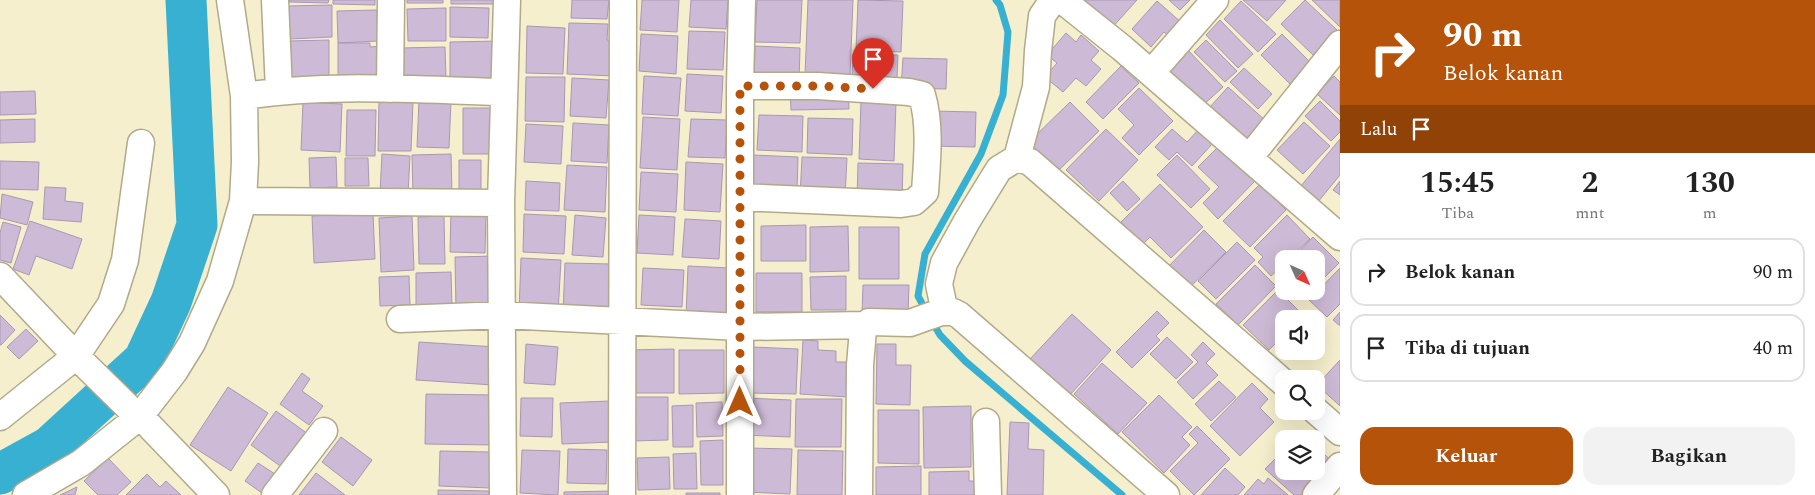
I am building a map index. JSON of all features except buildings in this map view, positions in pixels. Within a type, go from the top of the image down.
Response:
[{"type":"street","points":[[26,495],[81,463],[174,372],[192,343],[220,281],[243,201],[244,96],[230,0]]},
{"type":"street","points":[[275,0],[279,91]]},
{"type":"street","points":[[390,89],[391,0]]},
{"type":"street","points":[[503,495],[502,202],[507,0]]},
{"type":"street","points":[[622,495],[623,0]]},
{"type":"street","points":[[740,495],[740,86],[742,0]]},
{"type":"street","points":[[939,313],[944,308],[939,284],[944,263],[999,169],[1017,158],[1036,87],[1042,16],[1053,0]]},
{"type":"street","points":[[1062,0],[1122,48],[1340,237]]},
{"type":"street","points":[[1151,73],[1215,0]]},
{"type":"street","points":[[1249,158],[1340,44]]},
{"type":"street","points":[[740,86],[818,86],[909,92],[922,95],[926,108],[928,152],[925,192],[914,202],[901,204],[740,197]]},
{"type":"street","points":[[244,96],[279,91],[390,89],[504,92]]},
{"type":"street","points":[[0,417],[81,361],[111,304],[125,260],[141,143]]},
{"type":"street","points":[[1017,158],[1030,162],[1275,375]]},
{"type":"street","points":[[243,201],[502,202]]},
{"type":"street","points":[[0,276],[81,361],[216,495]]},
{"type":"street","points":[[859,495],[860,365],[863,330],[869,322],[910,323],[939,313],[953,312],[959,315],[1166,495]]},
{"type":"street","points":[[400,319],[503,314],[740,328],[866,325]]},
{"type":"street","points":[[1325,419],[1340,432]]},
{"type":"street","points":[[986,422],[988,495]]},
{"type":"street","points":[[274,495],[324,431]]},
{"type":"street","points":[[1316,495],[1340,466]]},
{"type":"waterway","points":[[0,474],[49,447],[144,360],[171,302],[197,225],[186,0]]},
{"type":"waterway","points":[[926,311],[918,296],[925,254],[981,154],[1003,95],[1008,32],[1000,5],[996,0]]},
{"type":"waterway","points":[[931,320],[940,335],[965,361],[1122,495]]},
{"type":"route","points":[[740,402],[740,86],[818,86],[873,89]]}]
